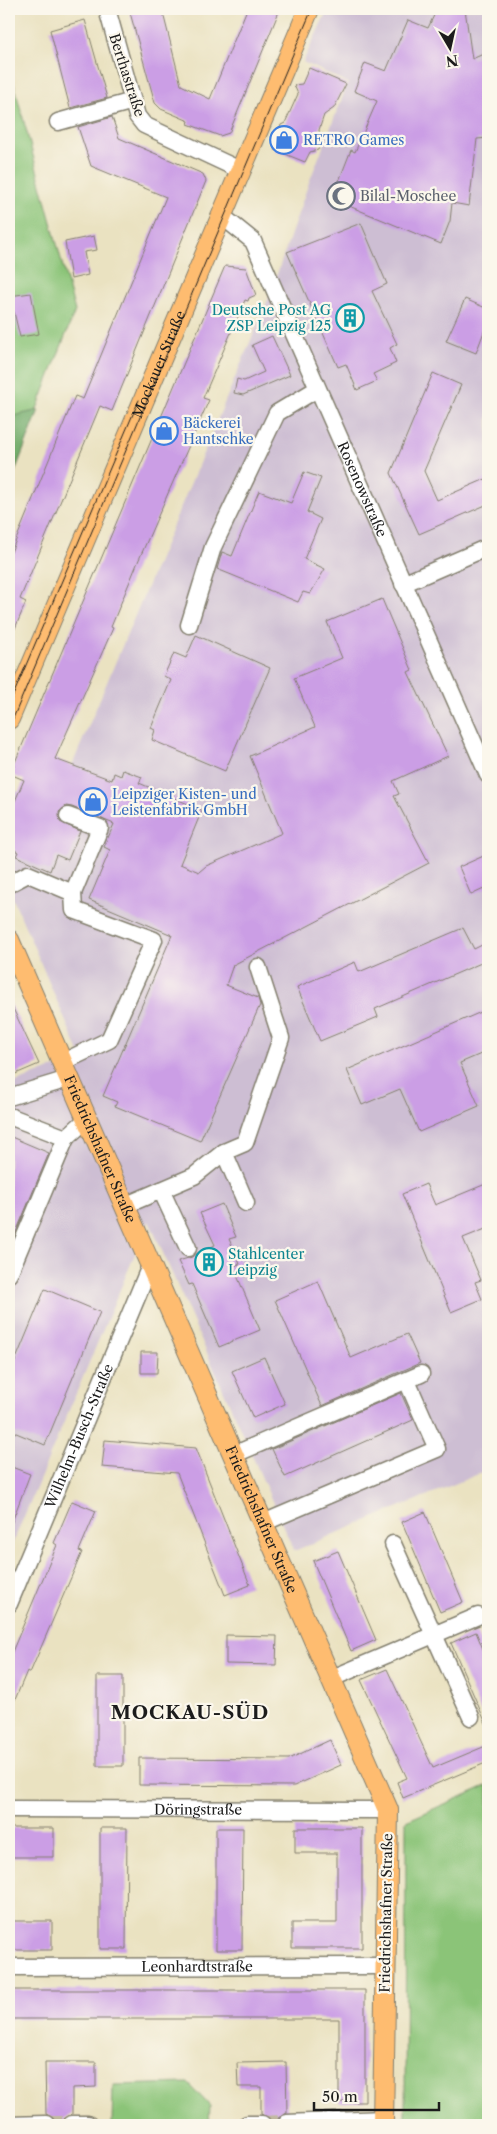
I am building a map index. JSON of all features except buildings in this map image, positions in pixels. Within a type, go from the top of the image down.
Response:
[{"type":"main road","name":"Mockauer Straße","points":[[9,719],[309,9]]},
{"type":"main road","name":"Friedrichshafner Straße","points":[[9,940],[64,1071],[264,1523],[388,1810],[383,2122]]},
{"type":"street","name":"Berthastraße","points":[[107,9],[137,116],[144,125],[240,170]]},
{"type":"street","points":[[58,122],[133,101]]},
{"type":"street","name":"Rosenowstraße","points":[[222,216],[253,241],[403,584],[482,743],[488,775]]},
{"type":"street","points":[[189,625],[213,547],[276,413],[317,389]]},
{"type":"street","points":[[403,584],[488,547]]},
{"type":"street","points":[[9,1097],[64,1071],[109,1040],[154,940],[74,910],[74,894],[100,828],[68,816]]},
{"type":"street","points":[[9,884],[28,874],[74,894]]},
{"type":"street","points":[[124,1206],[194,1176],[224,1152],[246,1143],[281,1038],[258,967]]},
{"type":"street","points":[[9,1116],[66,1138]]},
{"type":"street","points":[[9,1274],[66,1138],[86,1120]]},
{"type":"street","points":[[224,1152],[246,1203]]},
{"type":"street","points":[[161,1190],[188,1248]]},
{"type":"street","name":"Wilhelm-Busch-Straße","points":[[9,1604],[150,1266]]},
{"type":"street","points":[[233,1455],[414,1378],[437,1449],[264,1523]]},
{"type":"street","points":[[393,1544],[471,1716]]},
{"type":"street","points":[[330,1679],[478,1616]]},
{"type":"street","name":"Döringstraße","points":[[9,1810],[388,1810]]},
{"type":"street","name":"Leonhardtstraße","points":[[9,1967],[385,1966]]},
{"type":"street","points":[[287,2123],[383,2122]]},
{"type":"street","points":[[9,2125],[46,2124]]},
{"type":"shaded area","points":[[328,9],[488,9],[488,1470],[294,1551],[149,1221],[9,1552],[9,1085],[81,1057],[9,889],[9,803],[14,790],[55,806],[269,297],[308,185],[348,83],[303,62]]},
{"type":"green space","points":[[9,66],[75,311],[9,481]]},
{"type":"green space","points":[[39,410],[9,487],[9,417]]},
{"type":"green space","points":[[488,1785],[488,2125],[405,2125],[406,1821]]},
{"type":"green space","points":[[188,2083],[210,2106],[209,2125],[112,2125],[113,2085]]},
{"type":"tunnel","points":[[262,2124],[287,2123]]},
{"type":"tunnel","points":[[46,2124],[72,2124]]},
{"type":"tram line","points":[[9,728],[312,9]]},
{"type":"tram line","points":[[9,705],[139,400]]},
{"type":"place","name":"RETRO Games","points":[[284,140]]},
{"type":"place","name":"Bilal-Moschee","points":[[341,196]]},
{"type":"place","name":"Deutsche Post AG ZSP Leipzig 125","points":[[350,318]]},
{"type":"place","name":"Bäckerei Hantschke","points":[[164,431]]},
{"type":"place","name":"Leipziger Kisten- und Leistenfabrik GmbH","points":[[93,802]]},
{"type":"place","name":"Stahlcenter Leipzig","points":[[209,1262]]},
{"type":"district","name":"MOCKAU-SÜD","points":[[190,1712]]}]
